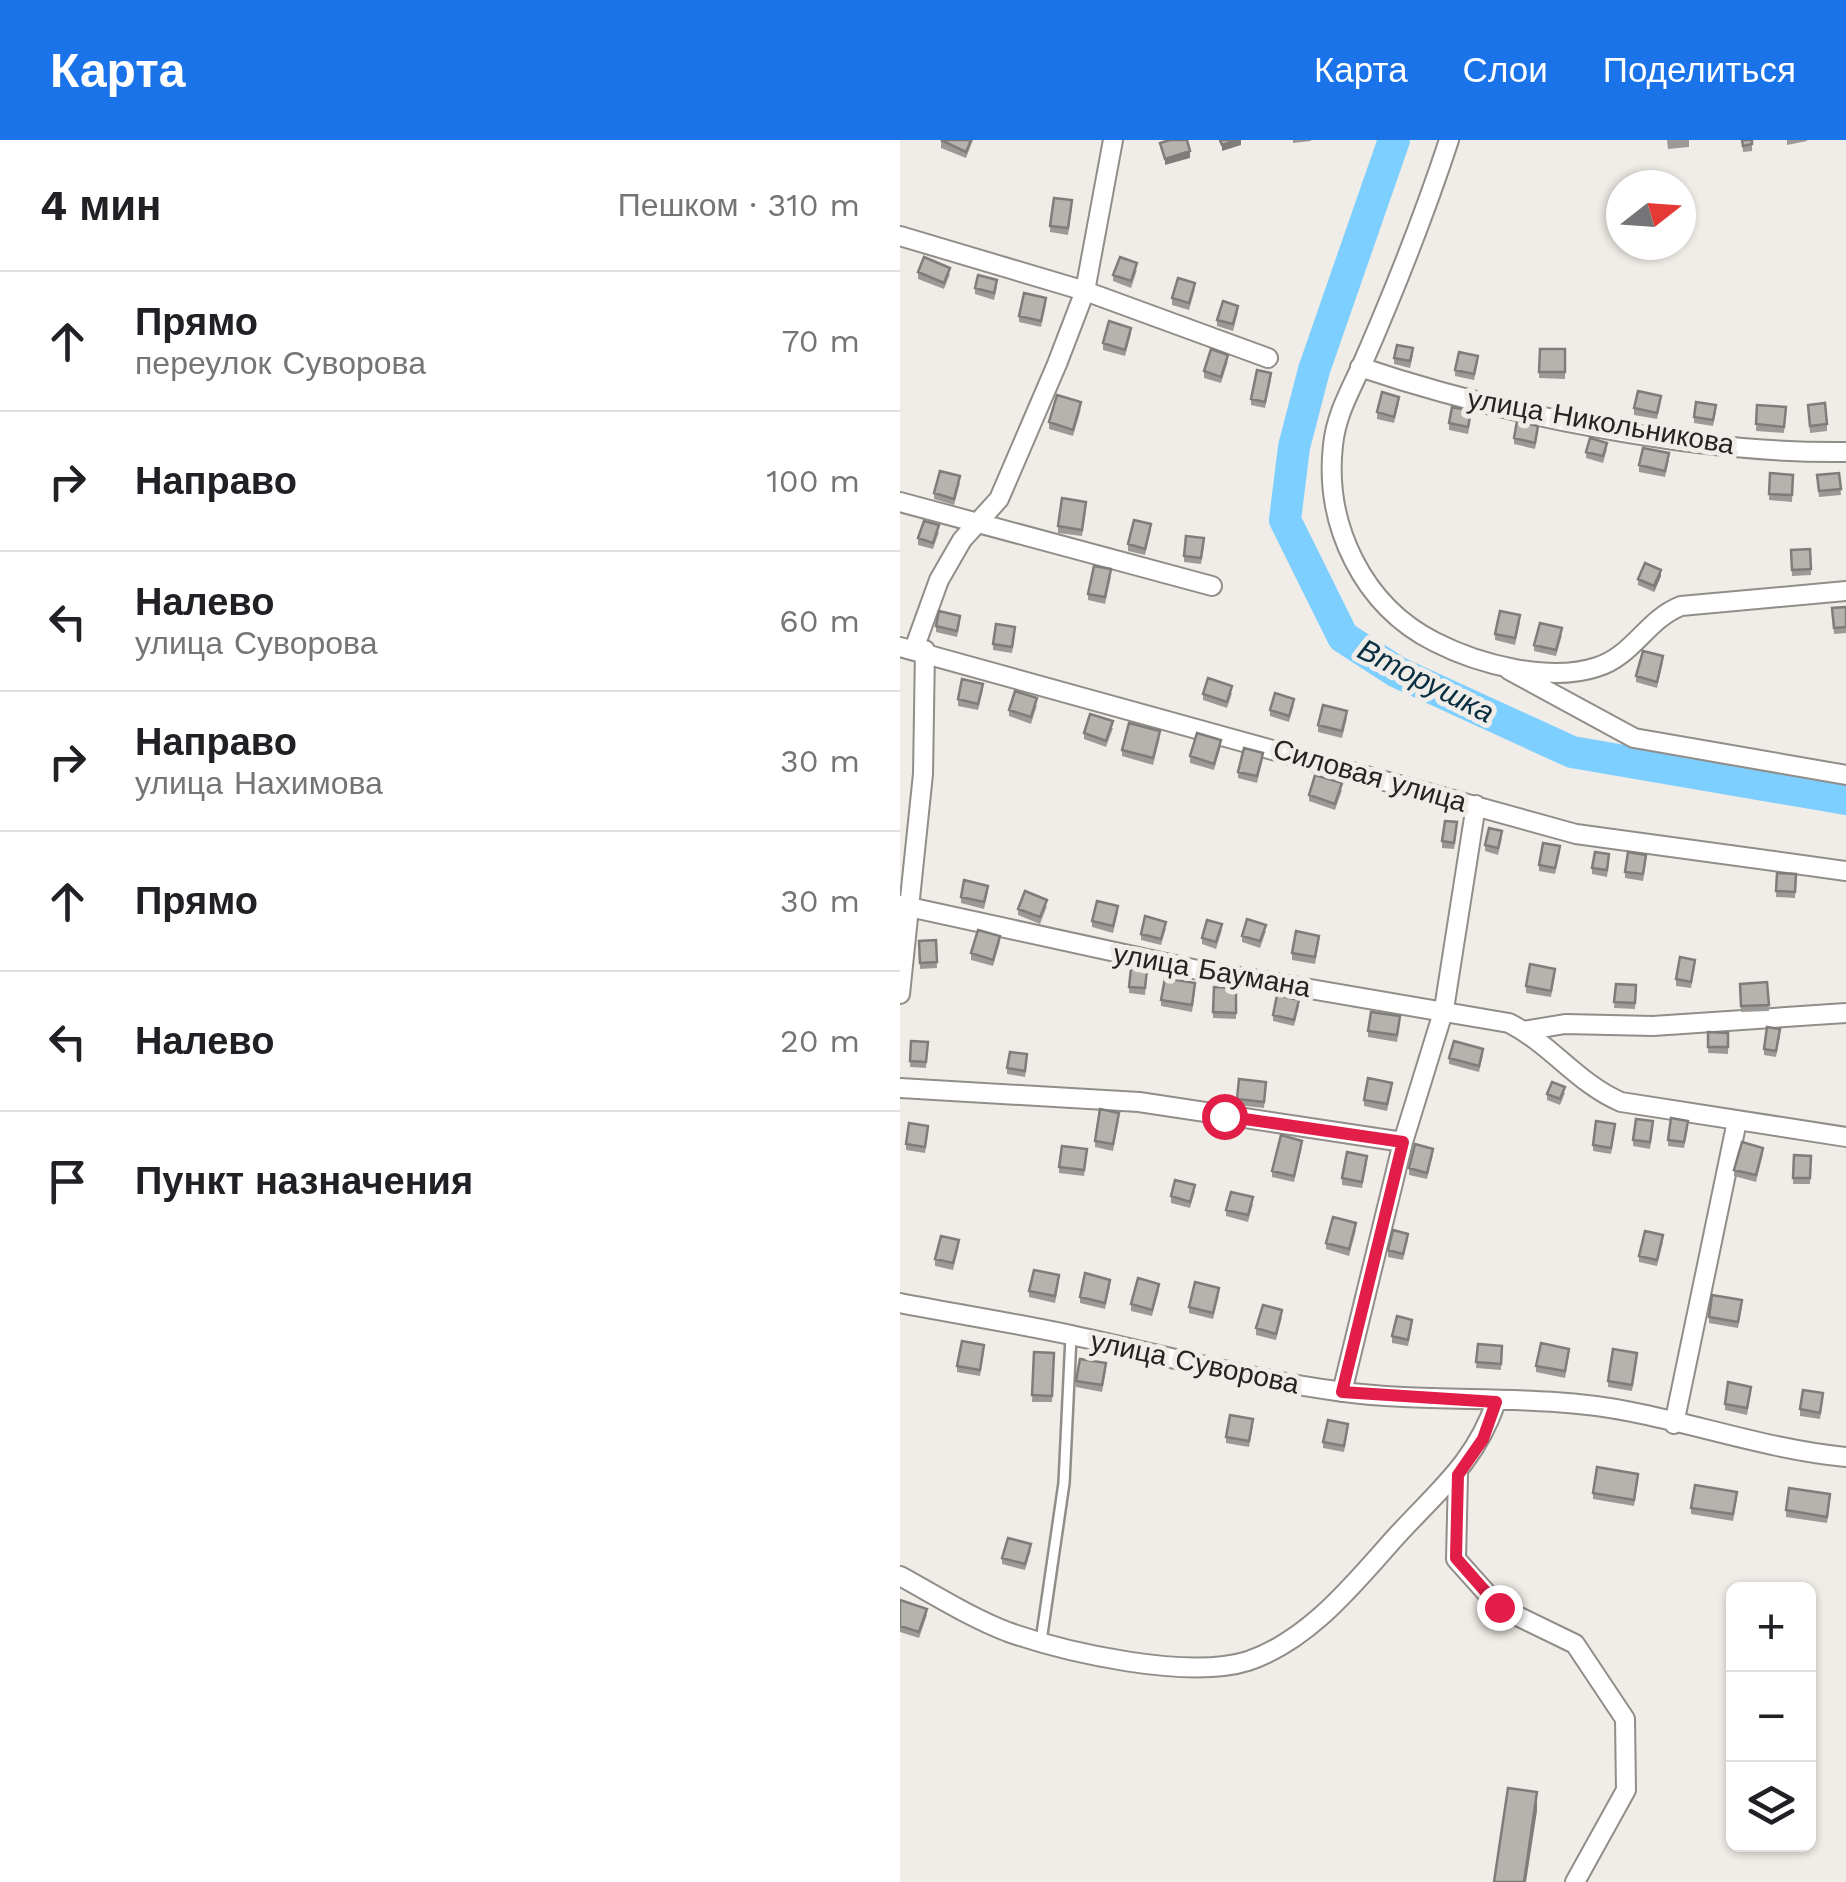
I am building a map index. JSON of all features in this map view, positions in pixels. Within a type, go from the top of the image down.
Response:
[{"type":"street","points":[[900,994],[926,717],[913,649],[939,580],[962,540],[999,500],[1085,291],[1113,140]]},
{"type":"street","points":[[1449,140],[1360,367],[1344,398],[1333,446],[1336,500],[1364,584],[1385,609],[1414,632],[1455,652],[1500,665],[1572,673],[1621,656],[1660,614],[1680,606],[1846,591]]},
{"type":"street","points":[[900,236],[1085,291],[1268,358]]},
{"type":"street","name":"улица Никольникова","points":[[1360,367],[1422,388],[1670,438],[1790,453],[1846,452]]},
{"type":"street","points":[[900,502],[1212,586]]},
{"type":"street","name":"Силовая улица","points":[[913,649],[1576,834],[1846,871]]},
{"type":"street","points":[[1500,665],[1634,738],[1846,775]]},
{"type":"street","points":[[1342,1392],[1403,1142],[1444,1009],[1476,805]]},
{"type":"street","name":"улица Баумана","points":[[906,905],[1174,966],[1444,1009],[1537,1037],[1592,1090],[1607,1096],[1846,1137]]},
{"type":"street","name":"улица Баумана","points":[[1524,1031],[1565,1024],[1654,1026],[1846,1013]]},
{"type":"street","points":[[900,1088],[1138,1102],[1403,1142]]},
{"type":"street","points":[[1674,1424],[1737,1121]]},
{"type":"street","name":"улица Суворова","points":[[900,1302],[1260,1379],[1342,1392],[1496,1402],[1549,1400],[1632,1412],[1674,1424],[1846,1457]]},
{"type":"street","points":[[900,1576],[1006,1631],[1041,1641],[1164,1667],[1206,1668],[1250,1660],[1306,1627],[1367,1575],[1420,1510],[1458,1475],[1483,1439],[1496,1402]]},
{"type":"street","points":[[1458,1475],[1456,1558],[1499,1607],[1575,1644],[1625,1719],[1626,1790],[1575,1882]]},
{"type":"lane","points":[[1041,1641],[1060,1518],[1072,1336]]},
{"type":"building","points":[[941,140],[971,140],[966,152]]},
{"type":"building","points":[[1187,140],[1190,151],[1165,159],[1160,143]]},
{"type":"building","points":[[1054,198],[1072,200],[1068,228],[1050,226]]},
{"type":"building","points":[[924,257],[950,268],[944,283],[918,272]]},
{"type":"building","points":[[1120,257],[1137,263],[1131,281],[1113,275]]},
{"type":"building","points":[[978,275],[997,280],[994,293],[975,288]]},
{"type":"building","points":[[1178,278],[1195,283],[1189,303],[1172,298]]},
{"type":"building","points":[[1024,293],[1046,298],[1041,321],[1019,316]]},
{"type":"building","points":[[1223,301],[1238,306],[1233,324],[1217,320]]},
{"type":"building","points":[[1109,321],[1131,328],[1125,350],[1103,343]]},
{"type":"building","points":[[1397,345],[1413,348],[1410,361],[1394,358]]},
{"type":"building","points":[[1211,349],[1228,355],[1221,377],[1204,371]]},
{"type":"building","points":[[1540,349],[1565,349],[1565,372],[1539,372]]},
{"type":"building","points":[[1459,352],[1478,356],[1474,374],[1455,370]]},
{"type":"building","points":[[1257,370],[1271,373],[1265,402],[1251,399]]},
{"type":"building","points":[[1638,391],[1661,396],[1657,413],[1634,408]]},
{"type":"building","points":[[1382,392],[1399,397],[1394,417],[1377,412]]},
{"type":"building","points":[[1057,395],[1081,402],[1073,430],[1049,422]]},
{"type":"building","points":[[1696,402],[1716,405],[1713,420],[1694,417]]},
{"type":"building","points":[[1825,403],[1827,424],[1810,426],[1808,405]]},
{"type":"building","points":[[1757,405],[1786,407],[1784,427],[1756,424]]},
{"type":"building","points":[[1452,407],[1471,411],[1468,427],[1449,423]]},
{"type":"building","points":[[1517,421],[1538,426],[1535,443],[1514,438]]},
{"type":"building","points":[[1590,438],[1607,443],[1603,456],[1586,452]]},
{"type":"building","points":[[1643,448],[1669,453],[1665,471],[1639,465]]},
{"type":"building","points":[[940,471],[960,476],[954,499],[934,493]]},
{"type":"building","points":[[1770,473],[1793,475],[1792,495],[1769,494]]},
{"type":"building","points":[[1839,473],[1841,489],[1819,491],[1817,475]]},
{"type":"building","points":[[1062,498],[1086,502],[1082,530],[1058,526]]},
{"type":"building","points":[[1134,520],[1151,524],[1145,549],[1128,544]]},
{"type":"building","points":[[924,521],[939,525],[933,543],[918,538]]},
{"type":"building","points":[[1186,536],[1204,538],[1201,558],[1184,556]]},
{"type":"building","points":[[1810,549],[1811,569],[1792,570],[1791,550]]},
{"type":"building","points":[[1645,563],[1661,570],[1654,586],[1638,579]]},
{"type":"building","points":[[1094,566],[1111,569],[1105,597],[1088,594]]},
{"type":"building","points":[[1846,607],[1846,627],[1834,628],[1832,608]]},
{"type":"building","points":[[939,611],[960,616],[957,631],[936,626]]},
{"type":"building","points":[[1500,611],[1520,615],[1515,638],[1495,634]]},
{"type":"building","points":[[1540,623],[1562,628],[1556,650],[1534,645]]},
{"type":"building","points":[[996,624],[1015,627],[1012,647],[993,644]]},
{"type":"building","points":[[1643,651],[1663,656],[1657,682],[1636,676]]},
{"type":"building","points":[[1208,678],[1232,686],[1227,702],[1203,694]]},
{"type":"building","points":[[962,679],[983,684],[978,704],[958,699]]},
{"type":"building","points":[[1015,691],[1037,698],[1031,717],[1009,710]]},
{"type":"building","points":[[1275,693],[1294,699],[1289,716],[1270,710]]},
{"type":"building","points":[[1323,705],[1347,711],[1342,731],[1318,725]]},
{"type":"building","points":[[1090,714],[1113,721],[1106,741],[1084,733]]},
{"type":"building","points":[[1129,723],[1160,731],[1153,758],[1122,750]]},
{"type":"building","points":[[1197,733],[1221,740],[1214,764],[1190,756]]},
{"type":"building","points":[[1244,748],[1263,753],[1257,776],[1238,772]]},
{"type":"building","points":[[1315,775],[1342,783],[1335,804],[1309,795]]},
{"type":"building","points":[[1445,821],[1457,822],[1454,843],[1442,841]]},
{"type":"building","points":[[1489,828],[1502,831],[1498,848],[1485,845]]},
{"type":"building","points":[[1543,843],[1560,846],[1555,868],[1539,865]]},
{"type":"building","points":[[1595,852],[1609,854],[1607,870],[1592,868]]},
{"type":"building","points":[[1628,852],[1646,855],[1643,874],[1625,872]]},
{"type":"building","points":[[1777,873],[1796,874],[1795,892],[1776,891]]},
{"type":"building","points":[[964,880],[988,886],[984,902],[961,897]]},
{"type":"building","points":[[1025,891],[1047,900],[1040,917],[1018,909]]},
{"type":"building","points":[[1097,901],[1118,906],[1113,926],[1092,921]]},
{"type":"building","points":[[1145,916],[1166,922],[1161,939],[1141,934]]},
{"type":"building","points":[[1247,919],[1266,925],[1260,941],[1242,936]]},
{"type":"building","points":[[1207,920],[1222,924],[1216,942],[1202,938]]},
{"type":"building","points":[[978,930],[1000,936],[993,960],[971,953]]},
{"type":"building","points":[[1296,931],[1319,936],[1315,957],[1292,953]]},
{"type":"building","points":[[936,940],[937,962],[920,963],[919,941]]},
{"type":"building","points":[[1680,957],[1695,960],[1691,982],[1676,979]]},
{"type":"building","points":[[1530,964],[1555,969],[1551,991],[1526,986]]},
{"type":"building","points":[[1131,968],[1147,970],[1145,988],[1129,987]]},
{"type":"building","points":[[1165,978],[1195,983],[1192,1005],[1161,1000]]},
{"type":"building","points":[[1767,982],[1769,1005],[1741,1006],[1740,984]]},
{"type":"building","points":[[1616,984],[1636,985],[1635,1003],[1614,1002]]},
{"type":"building","points":[[1214,987],[1236,988],[1236,1013],[1213,1012]]},
{"type":"building","points":[[1277,995],[1299,1000],[1294,1020],[1273,1015]]},
{"type":"building","points":[[1371,1012],[1400,1016],[1397,1035],[1368,1031]]},
{"type":"building","points":[[1767,1027],[1780,1029],[1776,1051],[1764,1049]]},
{"type":"building","points":[[1708,1032],[1728,1033],[1728,1047],[1708,1047]]},
{"type":"building","points":[[911,1041],[928,1042],[926,1062],[910,1061]]},
{"type":"building","points":[[1454,1041],[1483,1049],[1479,1066],[1449,1058]]},
{"type":"building","points":[[1010,1052],[1027,1054],[1025,1071],[1007,1068]]},
{"type":"building","points":[[1368,1078],[1392,1083],[1387,1104],[1364,1100]]},
{"type":"building","points":[[1239,1079],[1266,1082],[1264,1102],[1237,1099]]},
{"type":"building","points":[[1552,1082],[1565,1087],[1560,1099],[1547,1094]]},
{"type":"building","points":[[1100,1109],[1119,1113],[1113,1144],[1095,1141]]},
{"type":"building","points":[[1671,1118],[1688,1121],[1684,1142],[1668,1140]]},
{"type":"building","points":[[1636,1119],[1653,1121],[1650,1142],[1633,1140]]},
{"type":"building","points":[[1596,1121],[1615,1124],[1611,1148],[1593,1145]]},
{"type":"building","points":[[909,1123],[928,1126],[925,1147],[906,1144]]},
{"type":"building","points":[[1281,1135],[1302,1141],[1294,1176],[1272,1171]]},
{"type":"building","points":[[1742,1142],[1763,1148],[1756,1175],[1734,1170]]},
{"type":"building","points":[[1415,1144],[1433,1149],[1427,1173],[1409,1168]]},
{"type":"building","points":[[1062,1146],[1087,1149],[1084,1170],[1059,1167]]},
{"type":"building","points":[[1347,1152],[1367,1156],[1362,1182],[1342,1178]]},
{"type":"building","points":[[1794,1155],[1811,1156],[1810,1178],[1793,1178]]},
{"type":"building","points":[[1175,1180],[1195,1185],[1190,1202],[1171,1196]]},
{"type":"building","points":[[1231,1192],[1253,1197],[1248,1215],[1226,1210]]},
{"type":"building","points":[[1333,1217],[1356,1223],[1349,1249],[1326,1243]]},
{"type":"building","points":[[1393,1230],[1408,1234],[1403,1254],[1388,1250]]},
{"type":"building","points":[[1645,1231],[1663,1235],[1657,1260],[1639,1256]]},
{"type":"building","points":[[941,1236],[959,1240],[953,1263],[935,1259]]},
{"type":"building","points":[[1034,1270],[1059,1275],[1055,1296],[1029,1291]]},
{"type":"building","points":[[1085,1273],[1110,1280],[1105,1303],[1080,1297]]},
{"type":"building","points":[[1138,1278],[1159,1284],[1152,1310],[1131,1304]]},
{"type":"building","points":[[1195,1282],[1219,1288],[1213,1313],[1189,1307]]},
{"type":"building","points":[[1712,1295],[1742,1300],[1738,1322],[1709,1317]]},
{"type":"building","points":[[1263,1305],[1282,1310],[1276,1334],[1256,1328]]},
{"type":"building","points":[[1397,1316],[1412,1320],[1408,1340],[1392,1336]]},
{"type":"building","points":[[962,1341],[984,1345],[980,1370],[957,1366]]},
{"type":"building","points":[[1541,1343],[1569,1349],[1565,1371],[1536,1366]]},
{"type":"building","points":[[1478,1344],[1502,1346],[1501,1364],[1476,1362]]},
{"type":"building","points":[[1613,1349],[1637,1353],[1632,1385],[1608,1381]]},
{"type":"building","points":[[1034,1352],[1054,1353],[1052,1396],[1032,1395]]},
{"type":"building","points":[[1080,1359],[1106,1363],[1102,1385],[1076,1381]]},
{"type":"building","points":[[1728,1382],[1751,1387],[1747,1408],[1725,1404]]},
{"type":"building","points":[[1803,1390],[1823,1393],[1820,1413],[1800,1409]]},
{"type":"building","points":[[1230,1415],[1253,1419],[1249,1441],[1226,1437]]},
{"type":"building","points":[[1328,1420],[1348,1424],[1344,1446],[1323,1442]]},
{"type":"building","points":[[1597,1467],[1638,1474],[1634,1500],[1593,1493]]},
{"type":"building","points":[[1695,1485],[1737,1492],[1733,1514],[1691,1508]]},
{"type":"building","points":[[1789,1488],[1830,1494],[1827,1517],[1786,1510]]},
{"type":"building","points":[[1008,1538],[1031,1544],[1025,1564],[1002,1558]]},
{"type":"building","points":[[900,1600],[927,1609],[919,1632],[900,1626]]},
{"type":"building","points":[[1508,1788],[1537,1792],[1524,1882],[1494,1882]]},
{"type":"waterway","name":"Вторушка","points":[[1394,140],[1314,370],[1294,447],[1285,520],[1343,637],[1397,672],[1572,752],[1846,799]]},
{"type":"route","points":[[1224,1116],[1403,1142],[1342,1392],[1496,1402],[1483,1439],[1458,1475],[1456,1558],[1499,1607]]}]
